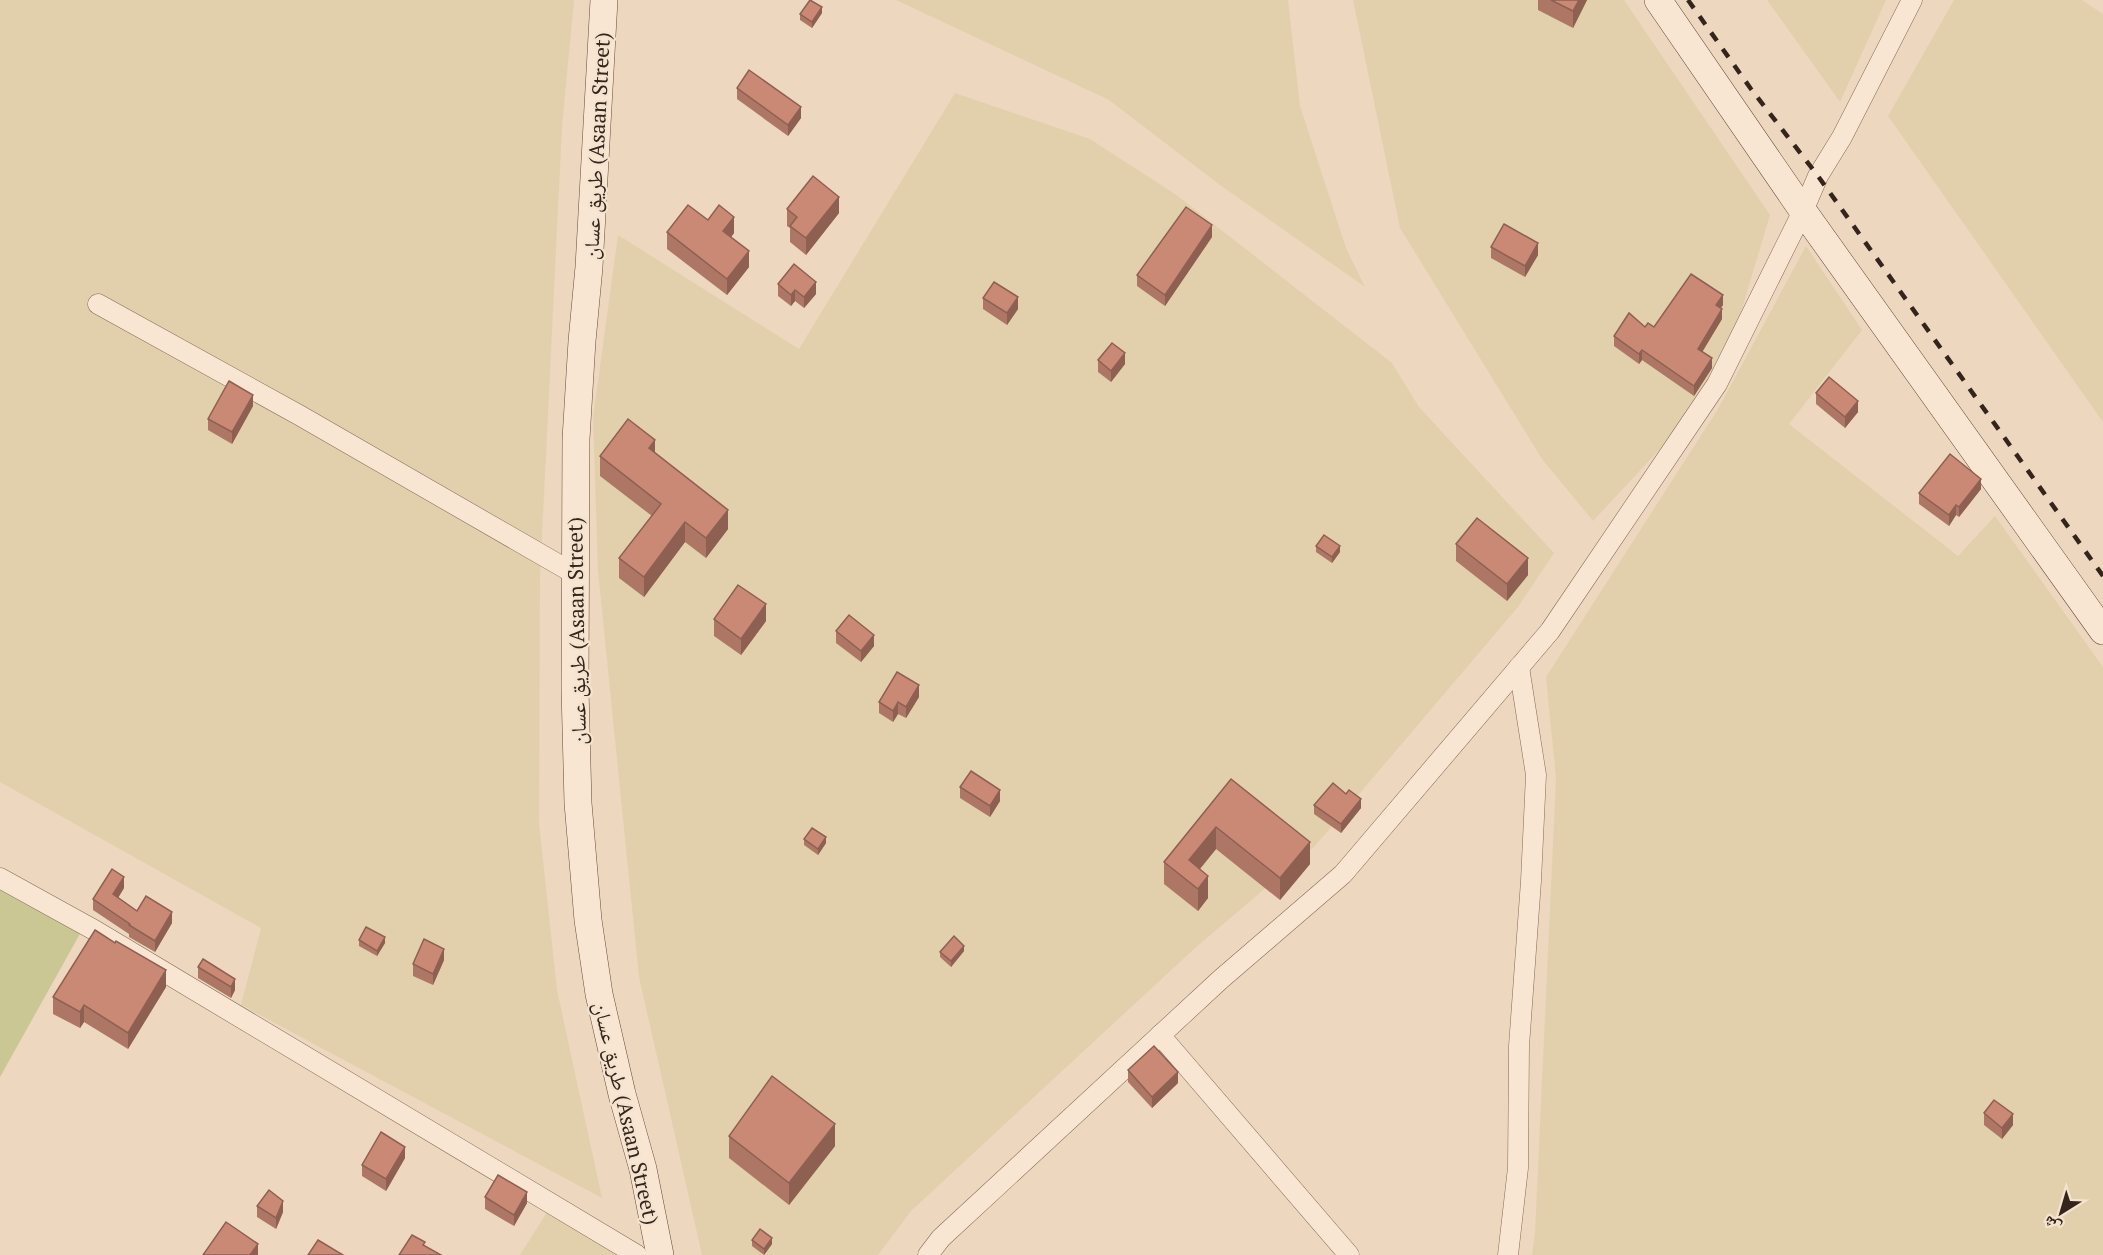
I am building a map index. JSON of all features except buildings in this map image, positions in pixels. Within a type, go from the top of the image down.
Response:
[{"type":"street","name":"طريق عسان (Asaan Street)","points":[[604,0],[589,267],[576,439],[578,803],[588,920],[599,994],[622,1094],[643,1169],[660,1255]]},
{"type":"street","points":[[1658,0],[1803,211],[2103,631]]},
{"type":"street","points":[[928,1255],[941,1238],[1160,1035],[1343,874],[1550,631],[1717,384],[1818,176],[1842,137],[1912,0]]},
{"type":"street","points":[[98,304],[299,415],[575,574]]},
{"type":"street","points":[[1508,1255],[1518,1168],[1519,1046],[1536,775],[1519,668]]},
{"type":"street","points":[[0,878],[96,931],[638,1255]]},
{"type":"street","points":[[1160,1035],[1349,1255]]},
{"type":"shaded area","points":[[0,0],[574,0],[562,127],[540,577],[539,823],[557,990],[602,1198],[241,1005],[261,928],[0,782]]},
{"type":"shaded area","points":[[896,0],[1288,0],[1300,106],[1346,248],[1365,287],[1220,185],[1109,100]]},
{"type":"shaded area","points":[[1353,0],[1624,0],[1770,215],[1727,359],[1687,420],[1593,521],[1542,459],[1400,228]]},
{"type":"shaded area","points":[[1767,0],[1886,0],[1840,102]]},
{"type":"shaded area","points":[[1954,0],[2082,0],[2103,14],[2103,422],[1888,116]]},
{"type":"shaded area","points":[[955,93],[1090,139],[1175,194],[1392,363],[1419,407],[1554,553],[1518,607],[1315,846],[1194,949],[911,1211],[878,1255],[702,1255],[639,977],[598,571],[593,418],[618,235],[799,349]]},
{"type":"shaded area","points":[[1806,246],[1862,330],[1789,424],[1958,556],[1995,516],[2103,667],[2103,1255],[1532,1255],[1535,1233],[1556,778],[1546,677],[1718,409]]},
{"type":"shaded area","points":[[0,888],[81,932],[0,1077]]},
{"type":"shaded area","points":[[549,1209],[624,1255],[520,1255]]},
{"type":"railway","points":[[1688,0],[1751,89],[1818,176],[2103,576]]}]
